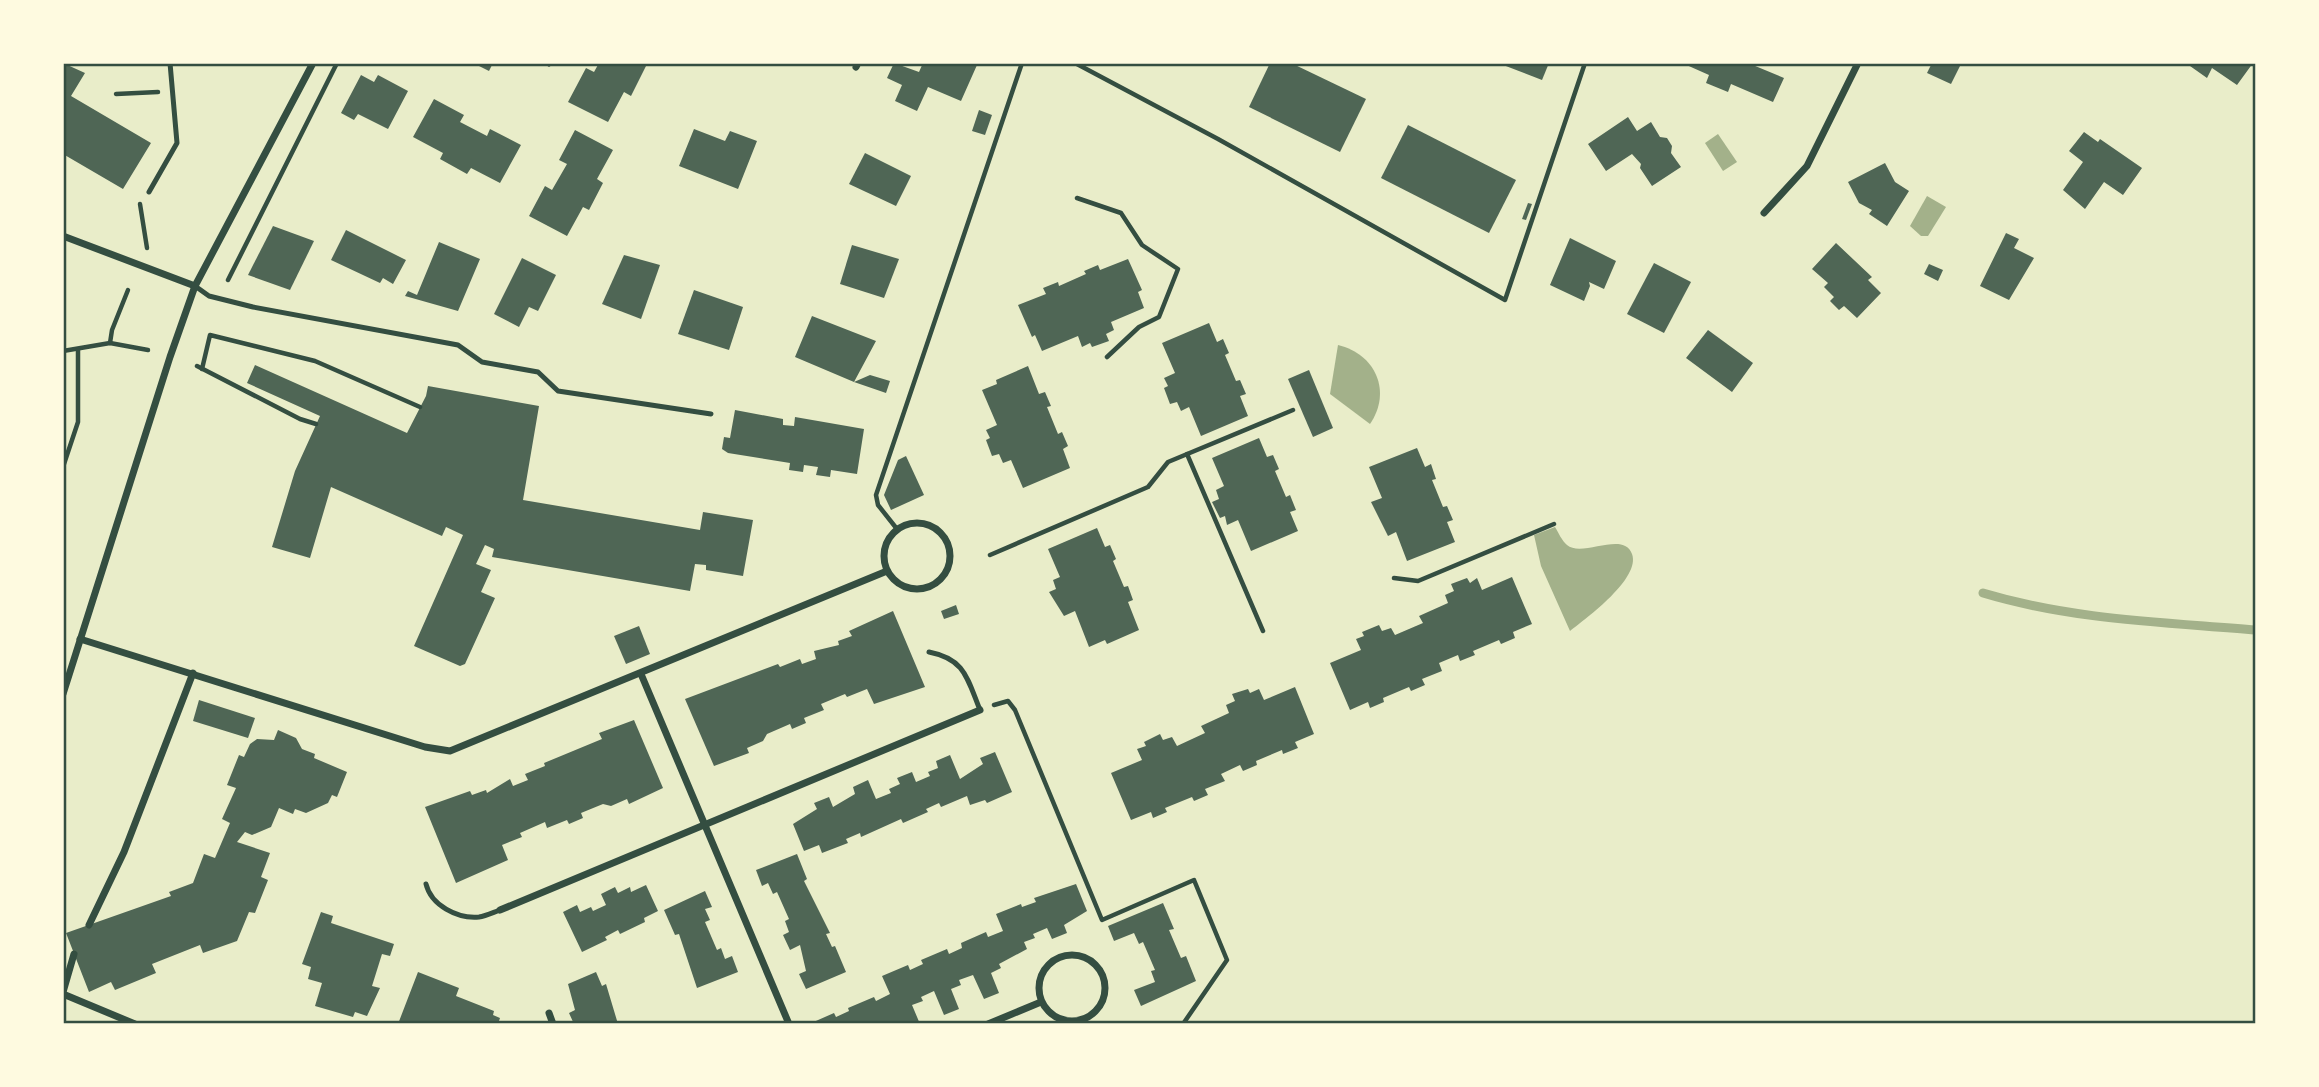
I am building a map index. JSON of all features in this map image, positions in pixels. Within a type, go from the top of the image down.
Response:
[{"type":"street","points":[[63,694],[195,286],[313,63]]},
{"type":"street","points":[[1764,213],[1807,166],[1858,63]]},
{"type":"street","points":[[63,236],[195,286]]},
{"type":"street","points":[[912,522],[931,525],[943,535],[950,549],[950,562],[941,579],[925,588],[913,589],[898,584],[887,571],[883,555],[887,540],[897,528],[912,522]]},
{"type":"street","points":[[80,639],[425,747],[450,751],[887,571]]},
{"type":"street","points":[[89,925],[124,852],[193,673]]},
{"type":"street","points":[[641,674],[707,824],[789,1024]]},
{"type":"street","points":[[500,909],[980,709]]},
{"type":"street","points":[[74,954],[63,993],[135,1024]]},
{"type":"street","points":[[1060,956],[1083,956],[1102,974],[1105,985],[1102,1003],[1085,1019],[1062,1020],[1048,1012],[1041,1002],[1039,979],[1045,968],[1060,956]]},
{"type":"street","points":[[988,1024],[1041,1002]]},
{"type":"street","points":[[549,1013],[553,1024]]},
{"type":"lane","points":[[149,192],[177,143],[170,63]]},
{"type":"lane","points":[[195,286],[209,296],[253,307],[458,345],[482,362],[538,372],[558,391],[711,414]]},
{"type":"lane","points":[[929,652],[948,656],[960,665],[980,709]]},
{"type":"lane","points":[[426,884],[429,897],[437,906],[477,917],[500,909]]},
{"type":"path","points":[[228,280],[337,63]]},
{"type":"path","points":[[897,528],[878,505],[876,495],[1023,63]]},
{"type":"path","points":[[1075,63],[1219,139],[1505,300],[1585,63]]},
{"type":"path","points":[[116,94],[173,92]]},
{"type":"path","points":[[146,248],[140,203],[149,192]]},
{"type":"path","points":[[1077,198],[1121,213],[1142,245],[1178,269],[1158,317],[1139,327],[1107,357]]},
{"type":"path","points":[[110,344],[118,313],[128,290]]},
{"type":"path","points":[[316,424],[300,419],[199,368],[210,335],[316,361],[421,407]]},
{"type":"path","points":[[63,351],[110,344],[148,349]]},
{"type":"path","points":[[63,467],[78,422],[78,350]]},
{"type":"path","points":[[990,555],[1148,487],[1168,462],[1293,410]]},
{"type":"path","points":[[1187,454],[1263,631]]},
{"type":"path","points":[[1394,578],[1418,581],[1554,524]]},
{"type":"path","points":[[980,709],[1008,701],[1015,710],[1102,920],[1194,880],[1227,960],[1183,1024]]},
{"type":"shaded area","points":[[1718,134],[1737,162],[1723,171],[1705,143]]},
{"type":"shaded area","points":[[1927,196],[1946,207],[1928,236],[1921,236],[1910,226]]},
{"type":"shaded area","points":[[1338,345],[1362,357],[1377,376],[1380,399],[1370,424],[1330,394]]},
{"type":"shaded area","points":[[1555,527],[1565,543],[1574,548],[1621,544],[1628,547],[1632,554],[1633,564],[1621,585],[1611,597],[1570,631],[1541,566],[1534,535]]},
{"type":"building","points":[[63,63],[85,73],[71,96],[151,143],[123,189],[63,154]]},
{"type":"building","points":[[473,63],[493,63],[489,71]]},
{"type":"building","points":[[599,63],[641,63],[646,66],[631,96],[624,92],[608,122],[568,102],[586,68],[594,72]]},
{"type":"building","points":[[894,63],[919,72],[923,63],[977,65],[961,101],[928,87],[917,111],[895,101],[902,85],[887,78]]},
{"type":"building","points":[[1270,63],[1291,63],[1366,99],[1340,152],[1249,107]]},
{"type":"building","points":[[1498,63],[1549,63],[1542,80]]},
{"type":"building","points":[[1682,63],[1748,63],[1784,78],[1773,102],[1731,84],[1728,92],[1706,83],[1709,75]]},
{"type":"building","points":[[1932,63],[1961,64],[1951,84],[1927,73]]},
{"type":"building","points":[[2191,63],[2253,63],[2237,85],[2212,68],[2207,78],[2190,66]]},
{"type":"building","points":[[361,75],[374,82],[378,75],[408,91],[388,129],[358,114],[354,120],[341,113]]},
{"type":"building","points":[[434,99],[464,115],[460,122],[487,136],[490,129],[521,145],[500,183],[471,168],[467,174],[440,159],[443,153],[413,137]]},
{"type":"building","points":[[979,110],[992,115],[985,135],[972,131]]},
{"type":"building","points":[[1628,117],[1637,131],[1651,122],[1660,137],[1667,138],[1672,146],[1671,153],[1681,167],[1652,186],[1640,168],[1641,164],[1632,154],[1606,171],[1588,144]]},
{"type":"building","points":[[1408,125],[1516,180],[1489,233],[1381,178]]},
{"type":"building","points":[[694,129],[725,141],[730,131],[757,141],[738,189],[679,166]]},
{"type":"building","points":[[575,130],[613,150],[597,179],[603,183],[589,210],[583,207],[567,236],[529,216],[545,186],[552,190],[567,164],[559,160]]},
{"type":"building","points":[[2084,132],[2098,142],[2100,139],[2142,168],[2123,195],[2104,182],[2085,209],[2063,190],[2083,162],[2069,151]]},
{"type":"building","points":[[865,153],[911,176],[896,206],[849,184]]},
{"type":"building","points":[[1885,163],[1895,182],[1909,191],[1887,226],[1869,214],[1872,210],[1859,203],[1848,182]]},
{"type":"building","points":[[1528,203],[1532,204],[1526,220],[1522,219]]},
{"type":"building","points":[[273,226],[314,241],[290,290],[248,275]]},
{"type":"building","points":[[346,230],[406,260],[393,284],[383,278],[380,283],[331,260]]},
{"type":"building","points":[[2006,233],[2019,239],[2014,248],[2034,258],[2009,300],[1980,286]]},
{"type":"building","points":[[1570,238],[1616,261],[1604,289],[1589,282],[1584,301],[1550,285]]},
{"type":"building","points":[[439,242],[480,259],[458,311],[405,296],[408,291],[417,295]]},
{"type":"building","points":[[1836,243],[1872,277],[1868,280],[1881,293],[1857,318],[1844,306],[1839,310],[1830,301],[1834,297],[1824,287],[1828,283],[1812,269]]},
{"type":"building","points":[[852,245],[899,259],[884,298],[840,284]]},
{"type":"building","points":[[624,255],[660,265],[641,319],[602,304]]},
{"type":"building","points":[[522,258],[556,275],[538,311],[529,307],[519,327],[494,314]]},
{"type":"building","points":[[1128,259],[1142,290],[1138,292],[1144,308],[1111,322],[1114,330],[1106,334],[1109,341],[1092,347],[1090,343],[1082,347],[1078,336],[1042,351],[1035,335],[1032,337],[1018,305],[1046,294],[1043,288],[1058,282],[1059,286],[1086,274],[1084,271],[1098,265],[1100,270]]},
{"type":"building","points":[[1654,263],[1691,282],[1664,333],[1627,314]]},
{"type":"building","points":[[1929,264],[1943,270],[1938,281],[1924,274]]},
{"type":"building","points":[[694,290],[743,307],[729,350],[678,334]]},
{"type":"building","points":[[812,316],[876,341],[854,382],[795,357]]},
{"type":"building","points":[[1209,323],[1217,342],[1223,339],[1229,353],[1225,355],[1236,381],[1240,380],[1246,394],[1240,396],[1248,416],[1201,436],[1189,407],[1181,411],[1177,402],[1170,404],[1164,388],[1168,386],[1164,378],[1175,373],[1162,343]]},
{"type":"building","points":[[1708,330],[1753,363],[1732,392],[1686,358]]},
{"type":"building","points":[[255,365],[407,433],[426,396],[428,386],[539,406],[523,500],[700,530],[703,512],[753,520],[743,576],[706,570],[706,565],[695,564],[690,591],[492,557],[494,549],[485,545],[476,564],[491,570],[481,592],[495,598],[465,664],[460,666],[414,646],[463,535],[446,527],[442,536],[331,487],[310,558],[272,547],[295,471],[320,416],[247,383]]},
{"type":"building","points":[[1028,366],[1039,394],[1045,392],[1051,406],[1047,407],[1058,434],[1062,432],[1068,446],[1063,449],[1070,468],[1023,488],[1011,460],[1003,463],[999,454],[992,456],[986,440],[990,438],[986,430],[997,425],[982,390],[997,384],[996,380]]},
{"type":"building","points":[[1309,370],[1333,428],[1313,437],[1288,379]]},
{"type":"building","points":[[870,375],[890,381],[886,393],[854,382]]},
{"type":"building","points":[[735,410],[783,419],[783,425],[794,426],[795,417],[864,429],[857,474],[831,470],[830,477],[816,475],[818,467],[804,465],[803,472],[789,470],[790,463],[728,453],[722,449],[724,437],[730,438]]},
{"type":"building","points":[[1259,438],[1267,457],[1273,455],[1279,469],[1275,471],[1286,497],[1290,495],[1296,510],[1290,512],[1298,531],[1251,551],[1238,520],[1227,525],[1225,516],[1220,518],[1212,502],[1219,499],[1216,490],[1224,486],[1212,458]]},
{"type":"building","points":[[1417,448],[1425,467],[1431,464],[1436,479],[1432,480],[1443,507],[1447,506],[1453,520],[1447,522],[1455,542],[1407,561],[1396,532],[1388,536],[1371,502],[1382,498],[1369,467]]},
{"type":"building","points":[[906,456],[924,495],[891,510],[884,495],[898,460]]},
{"type":"building","points":[[1097,528],[1105,547],[1110,545],[1116,559],[1113,561],[1124,587],[1128,586],[1133,600],[1128,602],[1139,630],[1107,644],[1105,640],[1089,647],[1075,611],[1064,616],[1049,592],[1056,589],[1053,580],[1060,577],[1048,549]]},
{"type":"building","points":[[1512,577],[1532,624],[1513,632],[1515,638],[1501,644],[1499,640],[1473,651],[1475,655],[1460,661],[1458,655],[1439,663],[1442,671],[1422,679],[1425,685],[1411,691],[1409,687],[1383,698],[1384,702],[1370,708],[1368,702],[1350,710],[1330,663],[1361,650],[1356,639],[1364,636],[1362,632],[1379,625],[1382,631],[1391,628],[1395,635],[1423,623],[1419,616],[1448,603],[1445,595],[1454,591],[1451,584],[1467,578],[1470,583],[1477,578],[1482,590]]},
{"type":"building","points":[[956,605],[959,614],[944,619],[941,611]]},
{"type":"building","points":[[893,611],[925,687],[874,704],[867,689],[847,697],[845,694],[821,704],[824,710],[804,718],[806,723],[792,729],[790,724],[767,734],[763,741],[747,748],[749,753],[714,766],[685,699],[778,664],[780,667],[800,659],[802,664],[816,659],[814,651],[839,645],[838,641],[852,636],[849,631]]},
{"type":"building","points":[[639,626],[650,654],[626,664],[614,636]]},
{"type":"building","points":[[1295,687],[1314,734],[1295,742],[1298,748],[1283,754],[1282,750],[1256,761],[1257,765],[1243,771],[1240,765],[1221,774],[1225,781],[1205,789],[1208,795],[1194,801],[1192,797],[1165,808],[1167,812],[1153,818],[1151,812],[1131,820],[1111,773],[1142,760],[1137,749],[1146,746],[1144,742],[1160,734],[1163,740],[1172,737],[1177,746],[1205,733],[1201,726],[1229,713],[1226,705],[1235,701],[1232,694],[1248,689],[1250,693],[1259,689],[1264,700]]},
{"type":"building","points":[[199,700],[255,718],[248,738],[193,721]]},
{"type":"building","points":[[634,720],[663,788],[629,804],[627,799],[611,806],[603,804],[581,813],[583,818],[569,824],[567,820],[547,828],[545,822],[520,833],[522,837],[502,845],[508,860],[456,883],[425,807],[470,791],[472,795],[486,790],[487,793],[510,779],[513,786],[528,780],[525,774],[545,766],[544,763],[602,739],[599,733]]},
{"type":"building","points":[[278,730],[296,738],[302,749],[315,754],[314,758],[347,772],[337,797],[332,795],[328,803],[306,813],[295,809],[293,814],[279,808],[271,827],[252,835],[245,832],[237,842],[270,853],[261,877],[268,880],[255,913],[249,912],[237,941],[203,953],[200,945],[152,964],[156,973],[115,990],[111,982],[89,992],[66,933],[171,896],[169,892],[193,883],[204,854],[215,858],[230,823],[222,819],[236,788],[227,785],[239,755],[244,757],[250,744],[257,739],[274,740]]},
{"type":"building","points":[[995,752],[1012,792],[987,803],[985,800],[970,805],[967,796],[941,807],[939,803],[926,809],[928,812],[903,823],[901,819],[861,837],[860,833],[846,839],[848,843],[822,853],[819,845],[804,851],[793,824],[817,809],[814,803],[829,797],[833,807],[855,794],[853,787],[868,780],[876,799],[891,793],[889,789],[900,784],[897,778],[912,772],[916,782],[930,776],[928,772],[938,768],[936,761],[950,755],[960,779],[983,764],[980,758]]},
{"type":"building","points":[[797,854],[807,879],[804,881],[830,933],[826,934],[832,947],[835,946],[846,972],[806,989],[799,974],[806,971],[800,945],[790,950],[783,935],[789,932],[785,921],[789,919],[777,892],[773,894],[768,883],[762,886],[756,870]]},
{"type":"building","points":[[1076,884],[1087,911],[1064,925],[1067,933],[1052,939],[1047,928],[1033,934],[1035,938],[1024,942],[1027,949],[999,964],[1001,968],[991,973],[999,993],[984,999],[973,975],[959,980],[961,985],[951,989],[959,1009],[944,1015],[934,991],[921,997],[923,1001],[912,1005],[920,1024],[902,1024],[901,1021],[894,1024],[809,1024],[834,1013],[836,1017],[849,1011],[848,1008],[874,997],[876,1001],[890,994],[882,976],[908,965],[910,970],[923,964],[921,960],[947,949],[949,954],[962,948],[961,943],[986,932],[988,937],[1003,931],[996,914],[1021,904],[1022,907],[1036,902],[1034,898]]},
{"type":"building","points":[[646,885],[658,911],[644,918],[645,922],[620,934],[618,930],[605,937],[607,940],[582,952],[563,912],[577,905],[580,912],[591,907],[593,911],[606,905],[601,894],[615,887],[618,893],[630,887],[631,892]]},
{"type":"building","points":[[705,891],[712,907],[705,909],[710,920],[705,922],[717,950],[721,948],[725,959],[732,956],[738,972],[697,988],[679,934],[675,935],[664,910]]},
{"type":"building","points":[[1163,903],[1174,929],[1169,930],[1181,958],[1186,956],[1196,981],[1141,1006],[1134,990],[1155,982],[1151,971],[1155,970],[1143,942],[1139,944],[1134,933],[1114,941],[1108,926]]},
{"type":"building","points":[[321,912],[333,916],[331,923],[394,944],[390,956],[382,954],[372,986],[380,988],[367,1016],[355,1012],[353,1017],[315,1006],[322,983],[308,979],[311,967],[302,964]]},
{"type":"building","points":[[418,972],[459,988],[456,996],[494,1011],[493,1015],[500,1018],[498,1024],[398,1024]]},
{"type":"building","points":[[596,972],[602,986],[606,984],[618,1024],[574,1024],[569,1013],[575,1010],[568,984]]},
{"type":"waterway","points":[[1983,593],[2084,614],[2256,630]]}]
